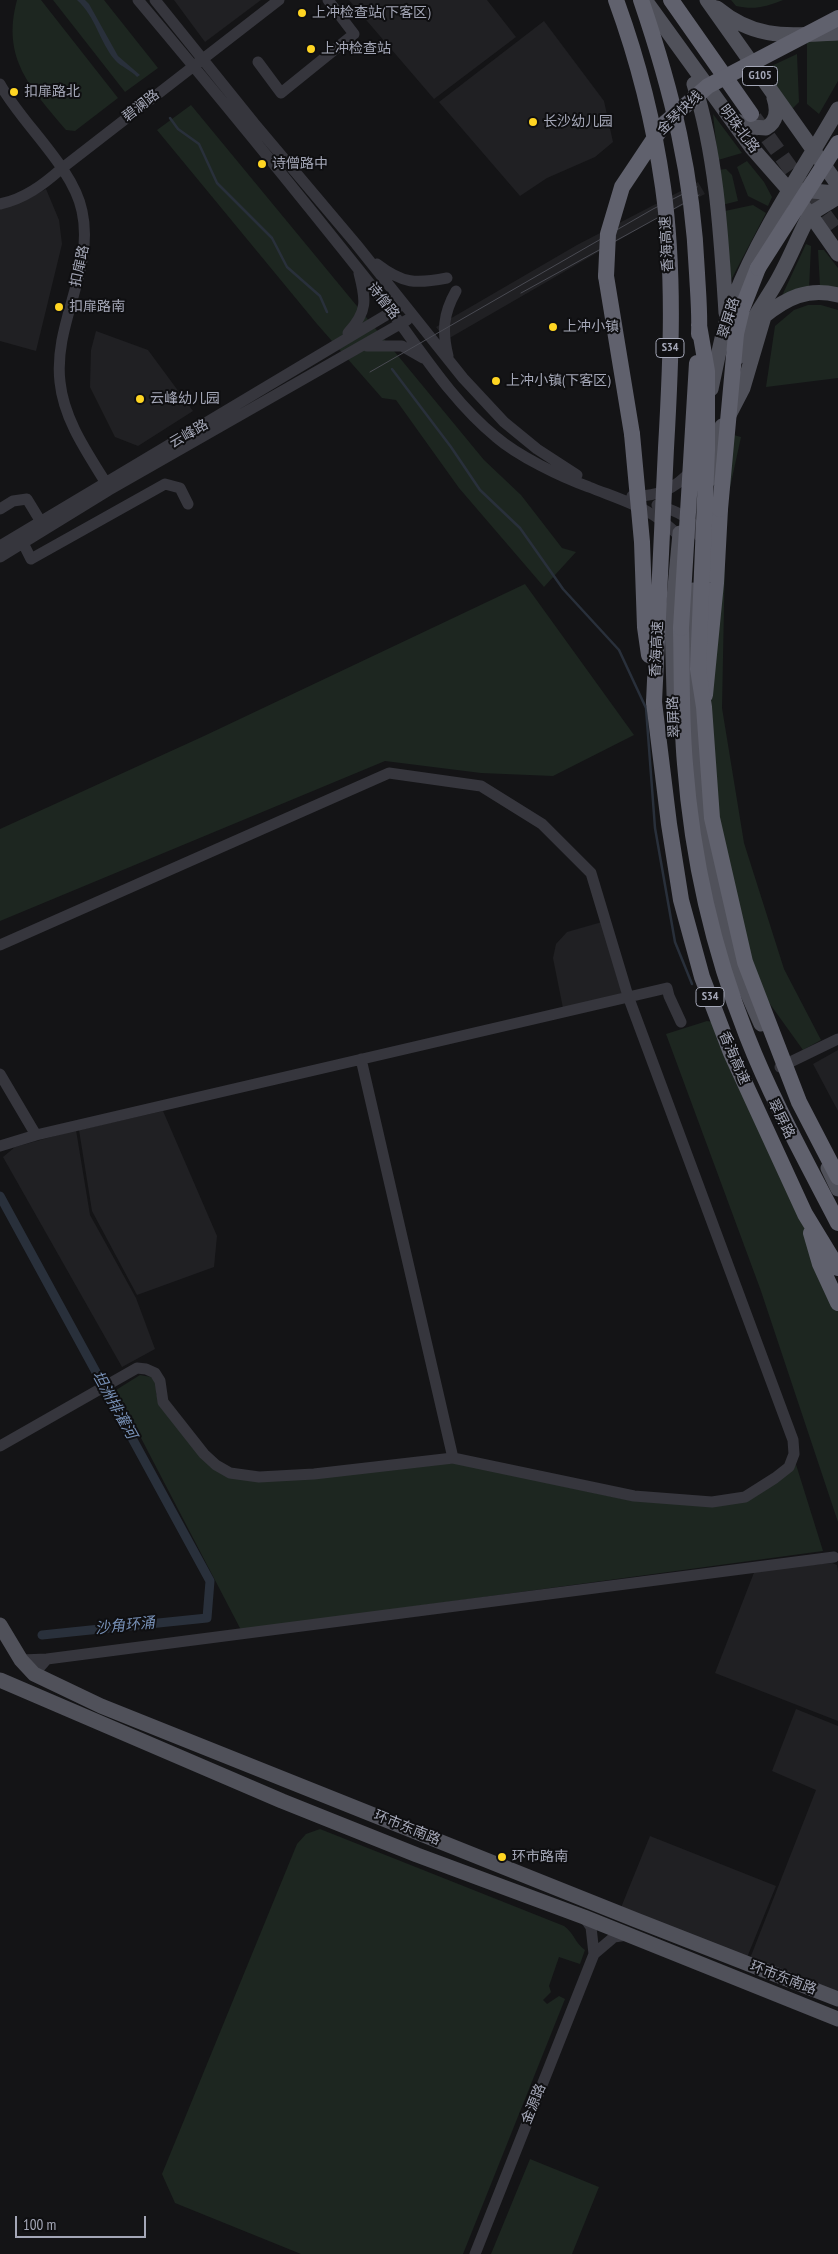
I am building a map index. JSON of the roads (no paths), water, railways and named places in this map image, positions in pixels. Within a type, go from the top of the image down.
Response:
[{"type":"highway","name":"香海高速","points":[[616,0],[636,59],[646,102],[663,187],[668,232],[671,320],[670,383],[654,702],[669,824],[681,900],[702,977],[730,1053],[805,1214],[838,1268]]},
{"type":"highway","name":"香海高速","points":[[643,0],[670,93],[688,173],[696,240],[699,325],[681,628],[684,763],[691,822],[704,894],[724,970],[747,1036],[781,1112],[838,1223]]},
{"type":"highway","name":"明珠北路","points":[[671,0],[756,111],[683,0]]},
{"type":"highway","name":"金琴快线","points":[[654,702],[645,627],[642,542],[632,434],[606,276],[608,234],[622,188],[664,124],[708,86],[838,18]]},
{"type":"highway","points":[[704,707],[736,334],[742,309],[758,268],[838,143]]},
{"type":"highway","points":[[699,325],[707,371],[707,450],[698,669],[704,707],[712,818],[745,962],[799,1102],[838,1177]]},
{"type":"highway","points":[[805,1214],[820,1264],[838,1303]]},
{"type":"main road","name":"明珠北路","points":[[643,0],[752,148],[810,214],[838,254]]},
{"type":"main road","points":[[707,0],[730,19],[751,30],[774,35],[838,33]]},
{"type":"main road","name":"G105","points":[[707,0],[838,185]]},
{"type":"main road","points":[[686,58],[705,118],[710,146],[726,320]]},
{"type":"main road","points":[[731,119],[758,128],[771,126],[775,120],[777,108],[772,94]]},
{"type":"main road","name":"翠屏路","points":[[838,109],[789,189],[742,278],[726,320],[682,512],[672,620],[673,686],[683,820],[715,958],[744,1038],[764,1086],[838,1233]]},
{"type":"main road","points":[[814,151],[838,154]]},
{"type":"main road","points":[[789,189],[838,193]]},
{"type":"main road","points":[[810,214],[838,197]]},
{"type":"main road","name":"翠屏路","points":[[810,214],[774,288],[756,312],[740,349],[698,536],[692,620],[690,688],[699,820],[718,909],[739,974],[796,1104],[838,1189]]},
{"type":"main road","points":[[721,430],[743,388],[763,317],[774,288]]},
{"type":"main road","points":[[763,317],[793,296],[822,291],[838,295]]},
{"type":"main road","name":"环市东南路","points":[[0,1625],[21,1660],[34,1674],[101,1706],[626,1917],[838,1999]]},
{"type":"main road","name":"环市东南路","points":[[0,1680],[291,1805],[417,1855],[584,1917],[838,2019]]},
{"type":"street","name":"诗僧路","points":[[138,0],[358,268],[455,396],[497,438],[552,470],[586,486],[650,511],[680,537]]},
{"type":"street","name":"诗僧路","points":[[155,0],[366,256],[449,361],[504,422],[537,449],[572,472],[632,496],[651,496],[663,492],[680,482],[693,468]]},
{"type":"street","name":"碧澜路","points":[[0,204],[40,187],[61,168],[279,0]]},
{"type":"street","points":[[258,62],[281,94],[354,34],[329,1]]},
{"type":"street","name":"扣扉路","points":[[0,84],[61,168],[78,198],[85,237],[83,256],[61,347],[60,383],[70,421],[107,486]]},
{"type":"street","points":[[366,256],[389,273],[404,281],[426,282],[448,278]]},
{"type":"street","points":[[341,342],[363,314],[364,297],[358,268]]},
{"type":"street","points":[[449,361],[443,325],[446,312],[456,291]]},
{"type":"street","name":"云峰路","points":[[0,557],[107,486],[404,305]]},
{"type":"street","name":"云峰路","points":[[0,546],[413,317]]},
{"type":"street","points":[[363,346],[384,344],[406,348],[431,364]]},
{"type":"street","points":[[650,511],[682,512],[698,501],[710,483]]},
{"type":"street","points":[[23,543],[31,559],[160,486],[172,485],[180,488],[186,500]]},
{"type":"street","points":[[632,496],[682,512],[694,525],[698,536]]},
{"type":"street","points":[[0,509],[24,498],[30,502],[41,522]]},
{"type":"street","points":[[0,945],[389,773],[481,786],[542,824],[591,873],[628,996],[793,1440],[794,1454],[789,1467],[745,1497],[712,1502],[634,1496],[454,1458],[314,1474],[259,1477],[230,1473],[216,1465],[204,1454],[163,1402],[160,1381],[155,1373],[137,1368],[0,1446]]},
{"type":"street","points":[[2,1146],[36,1135],[668,988],[669,996],[681,1022]]},
{"type":"street","points":[[780,1067],[838,1038]]},
{"type":"street","points":[[361,1059],[454,1458]]},
{"type":"street","points":[[0,1074],[36,1135]]},
{"type":"street","points":[[21,1660],[47,1659],[834,1557]]},
{"type":"street","points":[[34,1674],[47,1659]]},
{"type":"street","points":[[584,1917],[591,1927],[594,1954]]},
{"type":"street","points":[[594,1954],[614,1936],[627,1935]]},
{"type":"street","name":"金源路","points":[[475,2254],[594,1954]]},
{"type":"waterway","points":[[170,118],[178,129],[199,144],[217,183],[272,238],[287,267],[320,296],[327,312]]},
{"type":"waterway","points":[[392,369],[451,447],[480,490],[520,528],[563,589],[619,650],[646,708],[655,828],[675,942],[692,984]]},
{"type":"waterway","name":"坦洲排灌河","points":[[0,1196],[210,1581],[207,1618],[42,1635]]},
{"type":"tunnel","points":[[754,118],[838,234]]},
{"type":"tram line","points":[[370,372],[653,209],[697,187]]},
{"type":"tram line","points":[[521,293],[699,195]]},
{"type":"place","name":"上冲检查站(下客区)","points":[[302,13]]},
{"type":"place","name":"上冲检查站","points":[[311,49]]},
{"type":"place","name":"扣扉路北","points":[[14,92]]},
{"type":"place","name":"长沙幼儿园","points":[[533,122]]},
{"type":"place","name":"诗僧路中","points":[[262,164]]},
{"type":"place","name":"扣扉路南","points":[[59,307]]},
{"type":"place","name":"上冲小镇","points":[[553,327]]},
{"type":"place","name":"上冲小镇(下客区)","points":[[496,381]]},
{"type":"place","name":"云峰幼儿园","points":[[140,399]]},
{"type":"place","name":"环市路南","points":[[502,1857]]},
{"type":"water label","name":"沙角环涌","points":[[125,1626]]}]
